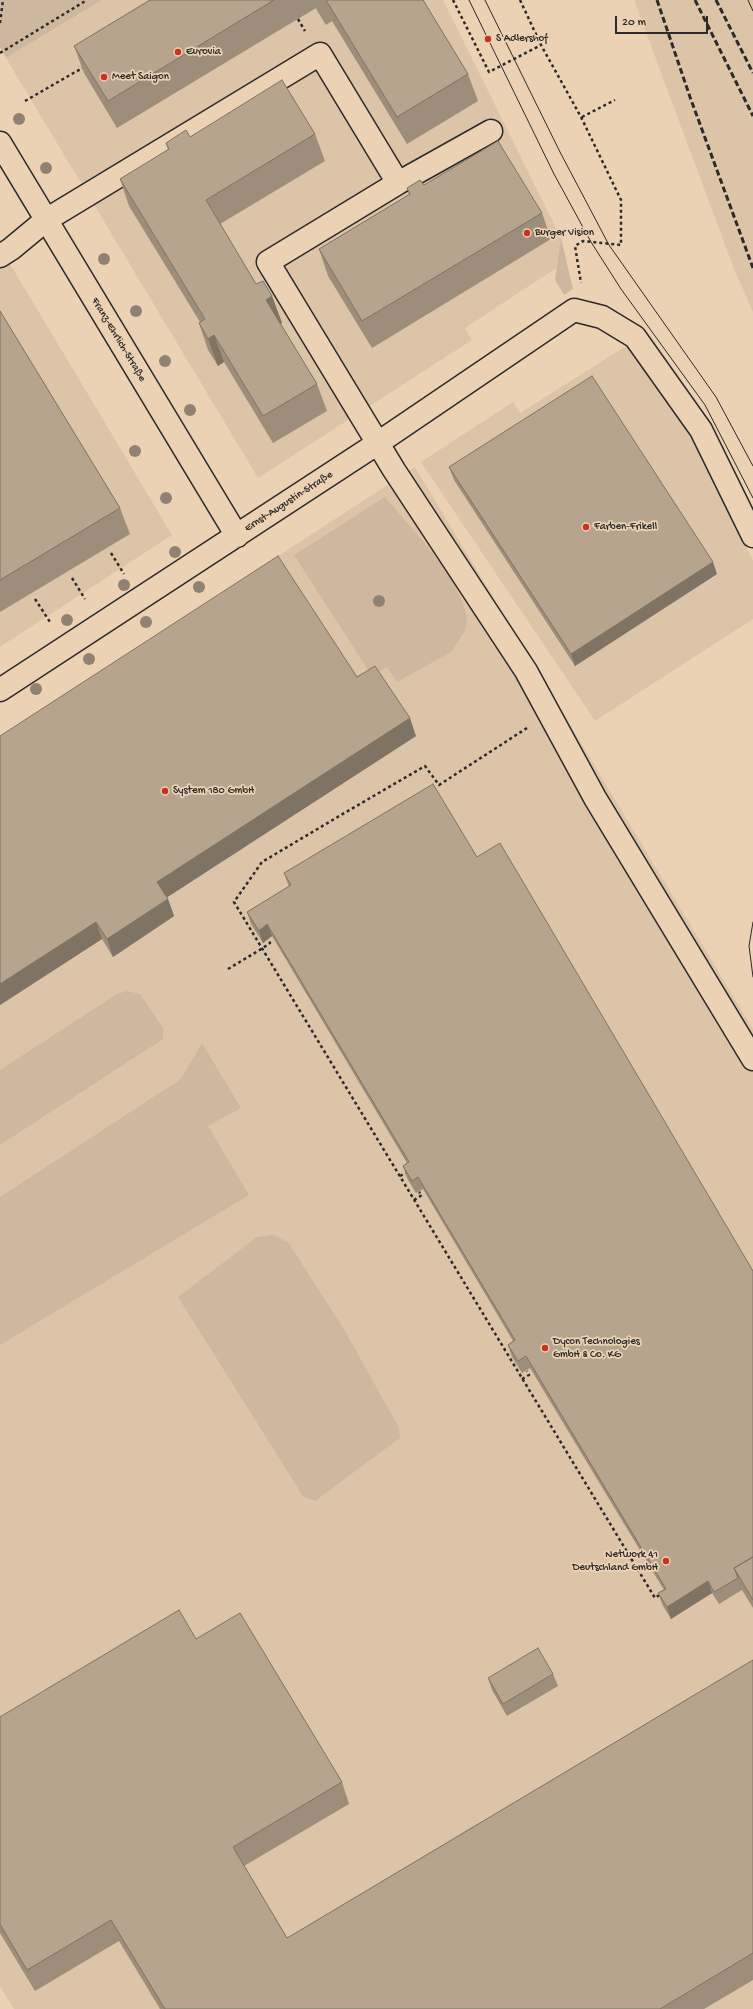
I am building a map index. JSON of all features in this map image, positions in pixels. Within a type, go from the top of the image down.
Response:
[{"type":"street","points":[[0,256],[11,249],[46,220],[320,54],[398,183]]},
{"type":"street","points":[[491,131],[398,183],[268,262],[378,444],[526,671],[595,798],[753,1059]]},
{"type":"street","name":"Franz-Ehrlich-Straße","points":[[0,143],[237,536]]},
{"type":"street","name":"Ernst-Augustin-Straße","points":[[0,689],[378,444],[574,310]]},
{"type":"street","points":[[574,310],[602,317],[635,338],[701,430],[753,536]]},
{"type":"path","points":[[0,23],[3,0]]},
{"type":"path","points":[[0,53],[87,0]]},
{"type":"path","points":[[453,0],[489,72],[541,45]]},
{"type":"path","points":[[520,0],[541,45],[582,117],[621,200],[621,246],[583,241],[575,246],[582,290],[574,310]]},
{"type":"path","points":[[25,101],[86,66]]},
{"type":"path","points":[[582,117],[615,100]]},
{"type":"path","points":[[111,554],[124,574]]},
{"type":"path","points":[[72,578],[85,599]]},
{"type":"path","points":[[36,599],[50,622]]},
{"type":"path","points":[[549,713],[439,784],[425,766],[262,862],[234,902],[655,1598],[662,1594],[664,1598]]},
{"type":"path","points":[[228,969],[270,943],[268,940]]},
{"type":"path","points":[[400,1176],[408,1172],[410,1176]]},
{"type":"path","points":[[414,1200],[422,1195],[419,1192]]},
{"type":"path","points":[[507,1354],[513,1351]]},
{"type":"path","points":[[522,1379],[529,1375],[527,1370]]},
{"type":"shaded area","points":[[0,0],[102,0],[6,58],[0,47]]},
{"type":"shaded area","points":[[102,0],[443,0],[561,238],[567,261],[465,328],[472,340],[258,478],[6,58]]},
{"type":"shaded area","points":[[634,0],[753,0],[753,312],[734,269]]},
{"type":"shaded area","points":[[561,239],[573,289],[564,295],[555,280]]},
{"type":"shaded area","points":[[0,247],[172,535],[0,647]]},
{"type":"shaded area","points":[[626,346],[648,369],[695,441],[753,561],[753,619],[595,721],[421,462],[513,402],[520,413]]},
{"type":"shaded area","points":[[415,467],[753,1029],[753,2009],[14,2009],[0,1986],[0,737]]},
{"type":"shaded area","points":[[385,497],[427,546],[451,579],[461,598],[467,617],[465,631],[451,652],[397,682],[387,667],[372,676],[294,555]]},
{"type":"shaded area","points":[[127,991],[140,994],[163,1028],[163,1039],[0,1145],[0,1070],[117,994]]},
{"type":"shaded area","points":[[202,1043],[241,1108],[208,1126],[249,1195],[0,1345],[0,1197],[181,1079]]},
{"type":"shaded area","points":[[273,1235],[288,1242],[345,1331],[399,1428],[400,1438],[315,1501],[303,1496],[178,1297],[257,1237]]},
{"type":"building","points":[[150,0],[274,0],[108,101],[74,46]]},
{"type":"building","points":[[326,0],[423,0],[468,74],[397,117]]},
{"type":"building","points":[[282,80],[315,134],[206,200],[256,284],[263,281],[272,296],[266,300],[317,384],[263,416],[214,335],[208,339],[199,323],[205,319],[120,179],[169,149],[166,143],[186,130],[190,137]]},
{"type":"building","points":[[498,141],[542,213],[362,321],[319,249],[410,194],[407,188],[420,180],[424,185]]},
{"type":"building","points":[[0,311],[120,508],[0,580]]},
{"type":"building","name":"Farben-Frikell","points":[[592,376],[713,562],[571,654],[449,467]]},
{"type":"building","name":"System 180 GmbH","points":[[278,556],[357,677],[375,666],[410,718],[157,882],[168,899],[107,939],[96,922],[0,984],[0,736]]},
{"type":"building","points":[[433,784],[477,857],[500,843],[753,1271],[753,1557],[734,1568],[738,1578],[714,1592],[708,1581],[667,1607],[658,1593],[666,1589],[526,1356],[518,1361],[508,1345],[515,1340],[418,1177],[412,1181],[403,1166],[409,1162],[267,924],[259,931],[247,912],[291,885],[284,873]]},
{"type":"building","points":[[753,1557],[753,1600],[734,1568]]},
{"type":"building","points":[[179,1610],[196,1639],[240,1613],[342,1782],[233,1847],[287,1938],[753,1660],[753,1953],[660,2009],[165,2009],[111,1920],[27,1970],[0,1924],[0,1717]]},
{"type":"building","points":[[538,1648],[553,1674],[503,1704],[488,1678]]},
{"type":"tram line","points":[[469,0],[554,174],[591,242],[621,289],[705,405],[753,498]]},
{"type":"tram line","points":[[485,0],[560,152],[609,245],[716,397],[753,466]]},
{"type":"tram line","points":[[748,0],[753,11]]},
{"type":"tram line","points":[[753,922],[749,946],[753,977]]},
{"type":"railway","points":[[657,0],[690,97],[753,268]]},
{"type":"railway","points":[[695,0],[753,116]]},
{"type":"railway","points":[[716,0],[753,73]]},
{"type":"place","name":"S Adlershof","points":[[488,39]]},
{"type":"place","name":"Eurovia","points":[[178,52]]},
{"type":"place","name":"Meet Saigon","points":[[104,77]]},
{"type":"place","name":"Burger Vision","points":[[527,233]]},
{"type":"place","name":"Farben-Frikell","points":[[586,527]]},
{"type":"place","name":"System 180 GmbH","points":[[165,791]]},
{"type":"place","name":"Dycon Technologies GmbH & Co. KG","points":[[545,1348]]},
{"type":"place","name":"Network 41 Deutschland GmbH","points":[[666,1561]]}]
